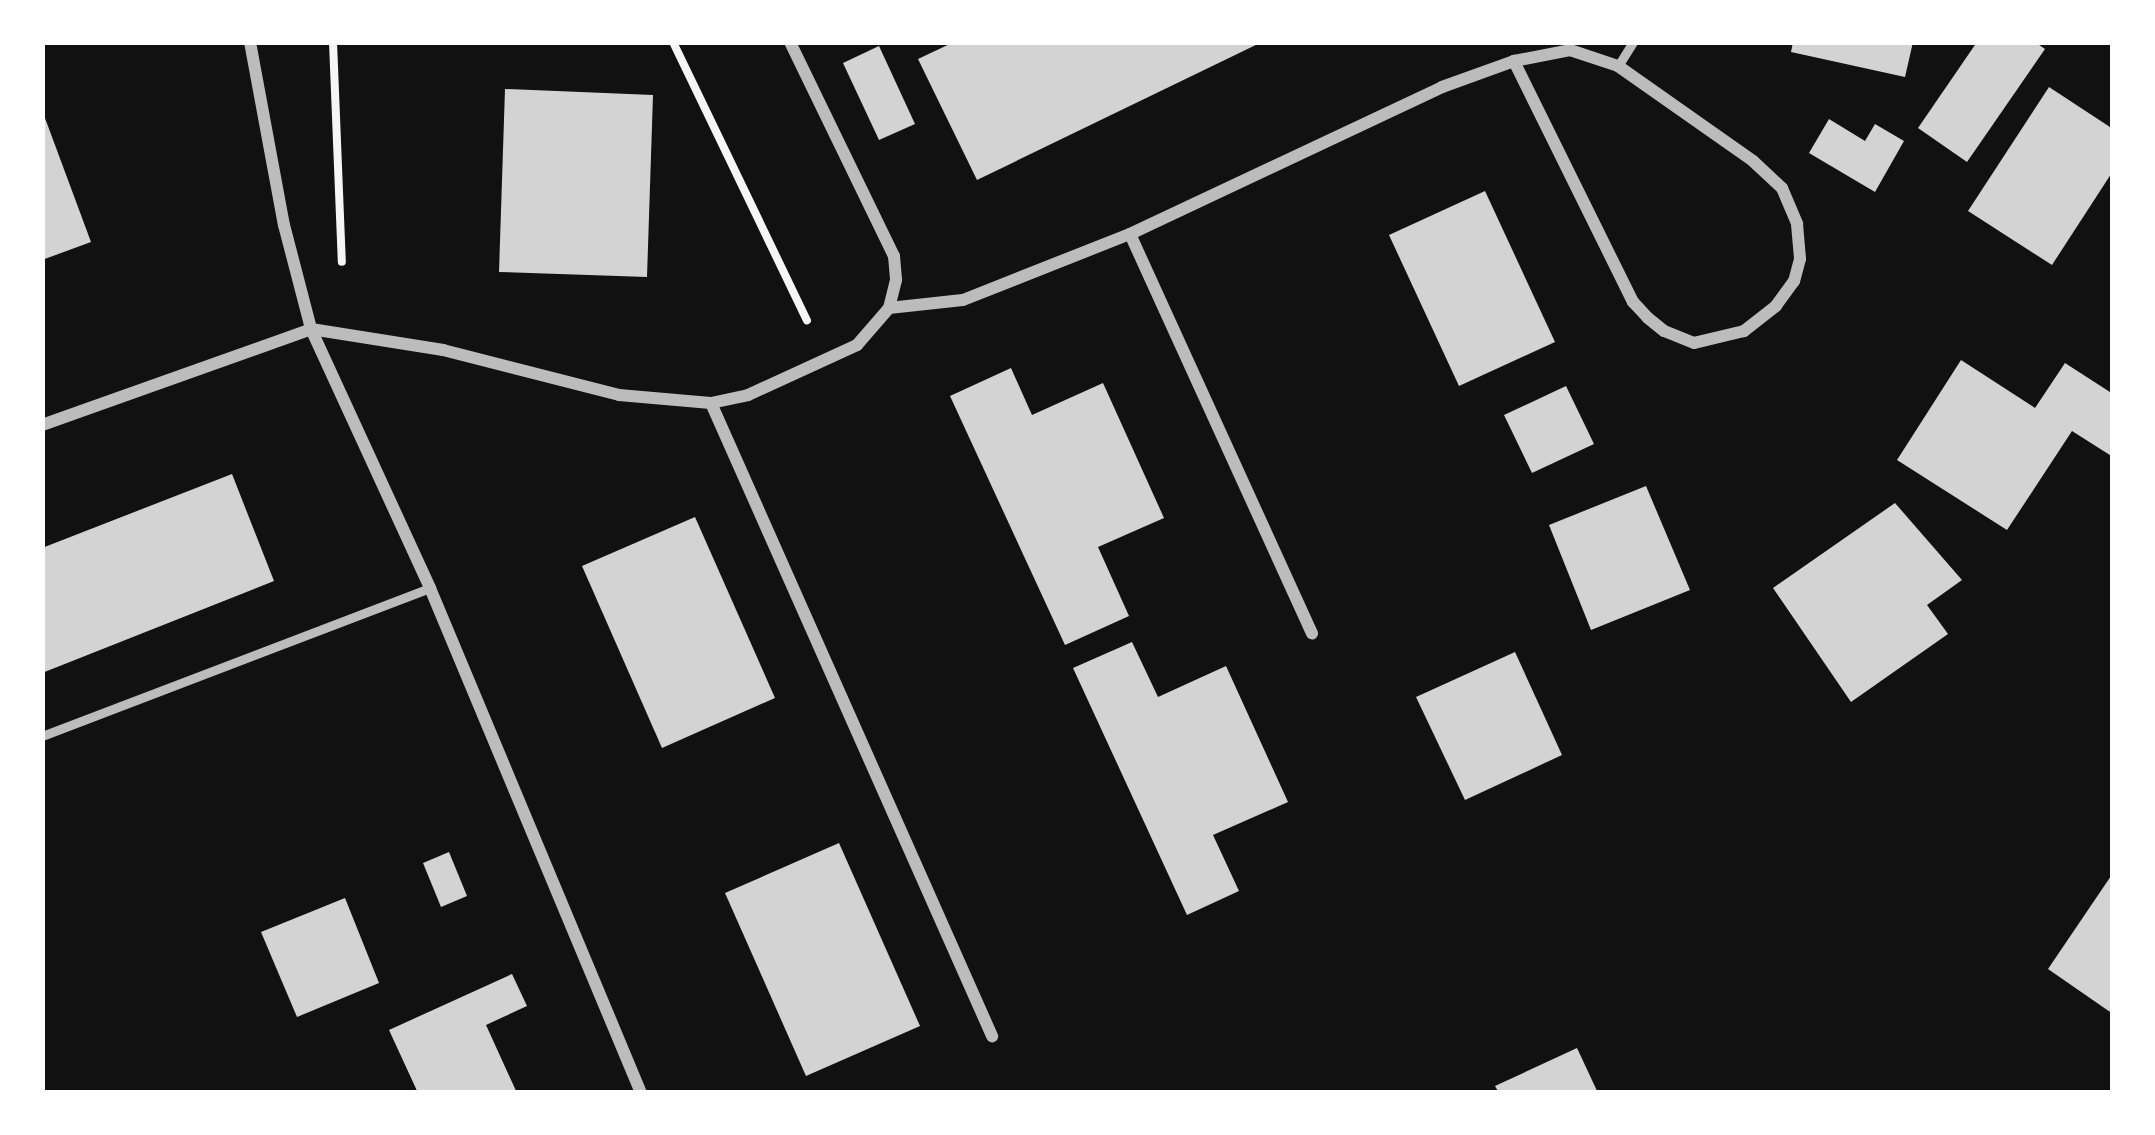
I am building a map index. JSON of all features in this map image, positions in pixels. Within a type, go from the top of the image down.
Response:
[{"type":"street","points":[[250,42],[284,225],[311,328],[430,589],[641,1093]]},
{"type":"street","points":[[42,425],[311,328],[443,350],[619,395],[711,403],[748,395],[857,345],[889,308],[896,280],[894,256],[790,42]]},
{"type":"street","points":[[889,308],[963,300],[1130,234],[1442,87],[1514,61],[1570,50],[1618,66],[1753,161],[1790,202],[1797,224],[1799,270],[1776,306],[1744,331],[1687,343],[1664,332],[1633,302],[1514,61]]},
{"type":"street","points":[[1130,234],[1312,634]]},
{"type":"street","points":[[711,403],[992,1036]]},
{"type":"lane","points":[[1618,66],[1633,42]]},
{"type":"lane","points":[[42,736],[430,589]]},
{"type":"path","points":[[311,328],[344,257],[333,42]]},
{"type":"path","points":[[673,42],[826,360]]},
{"type":"building","points":[[954,42],[1262,42],[977,180],[918,59]]},
{"type":"building","points":[[1793,42],[1913,42],[1905,77],[1791,52]]},
{"type":"building","points":[[1977,42],[2035,42],[2045,49],[1967,162],[1918,128]]},
{"type":"building","points":[[879,46],[915,124],[879,140],[843,63]]},
{"type":"building","points":[[2049,87],[2113,129],[2113,171],[2052,265],[1968,211]]},
{"type":"building","points":[[505,89],[653,95],[647,277],[499,272]]},
{"type":"building","points":[[42,110],[91,242],[42,260]]},
{"type":"building","points":[[1829,119],[1865,141],[1875,124],[1904,141],[1875,192],[1809,153]]},
{"type":"building","points":[[1485,191],[1555,342],[1459,386],[1389,235]]},
{"type":"building","points":[[1961,360],[2035,408],[2065,363],[2113,394],[2113,457],[2072,431],[2007,530],[1897,460]]},
{"type":"building","points":[[1011,368],[1032,415],[1103,383],[1164,518],[1098,547],[1129,616],[1065,645],[950,396]]},
{"type":"building","points":[[1566,386],[1594,444],[1532,473],[1504,415]]},
{"type":"building","points":[[232,474],[274,581],[42,673],[42,548]]},
{"type":"building","points":[[1646,486],[1690,590],[1591,630],[1549,525]]},
{"type":"building","points":[[1895,503],[1962,580],[1927,605],[1948,634],[1851,702],[1773,588]]},
{"type":"building","points":[[695,517],[775,698],[662,748],[582,566]]},
{"type":"building","points":[[1132,642],[1158,697],[1226,666],[1288,802],[1213,835],[1239,891],[1187,915],[1073,668]]},
{"type":"building","points":[[1515,652],[1562,755],[1465,800],[1416,697]]},
{"type":"building","points":[[839,843],[920,1026],[806,1076],[725,893]]},
{"type":"building","points":[[449,852],[467,896],[441,907],[423,863]]},
{"type":"building","points":[[2113,873],[2113,1014],[2048,969]]},
{"type":"building","points":[[345,898],[379,983],[297,1017],[261,932]]},
{"type":"building","points":[[512,974],[527,1006],[486,1025],[517,1093],[418,1093],[389,1030]]},
{"type":"building","points":[[1577,1048],[1598,1093],[1499,1093],[1495,1086]]}]
